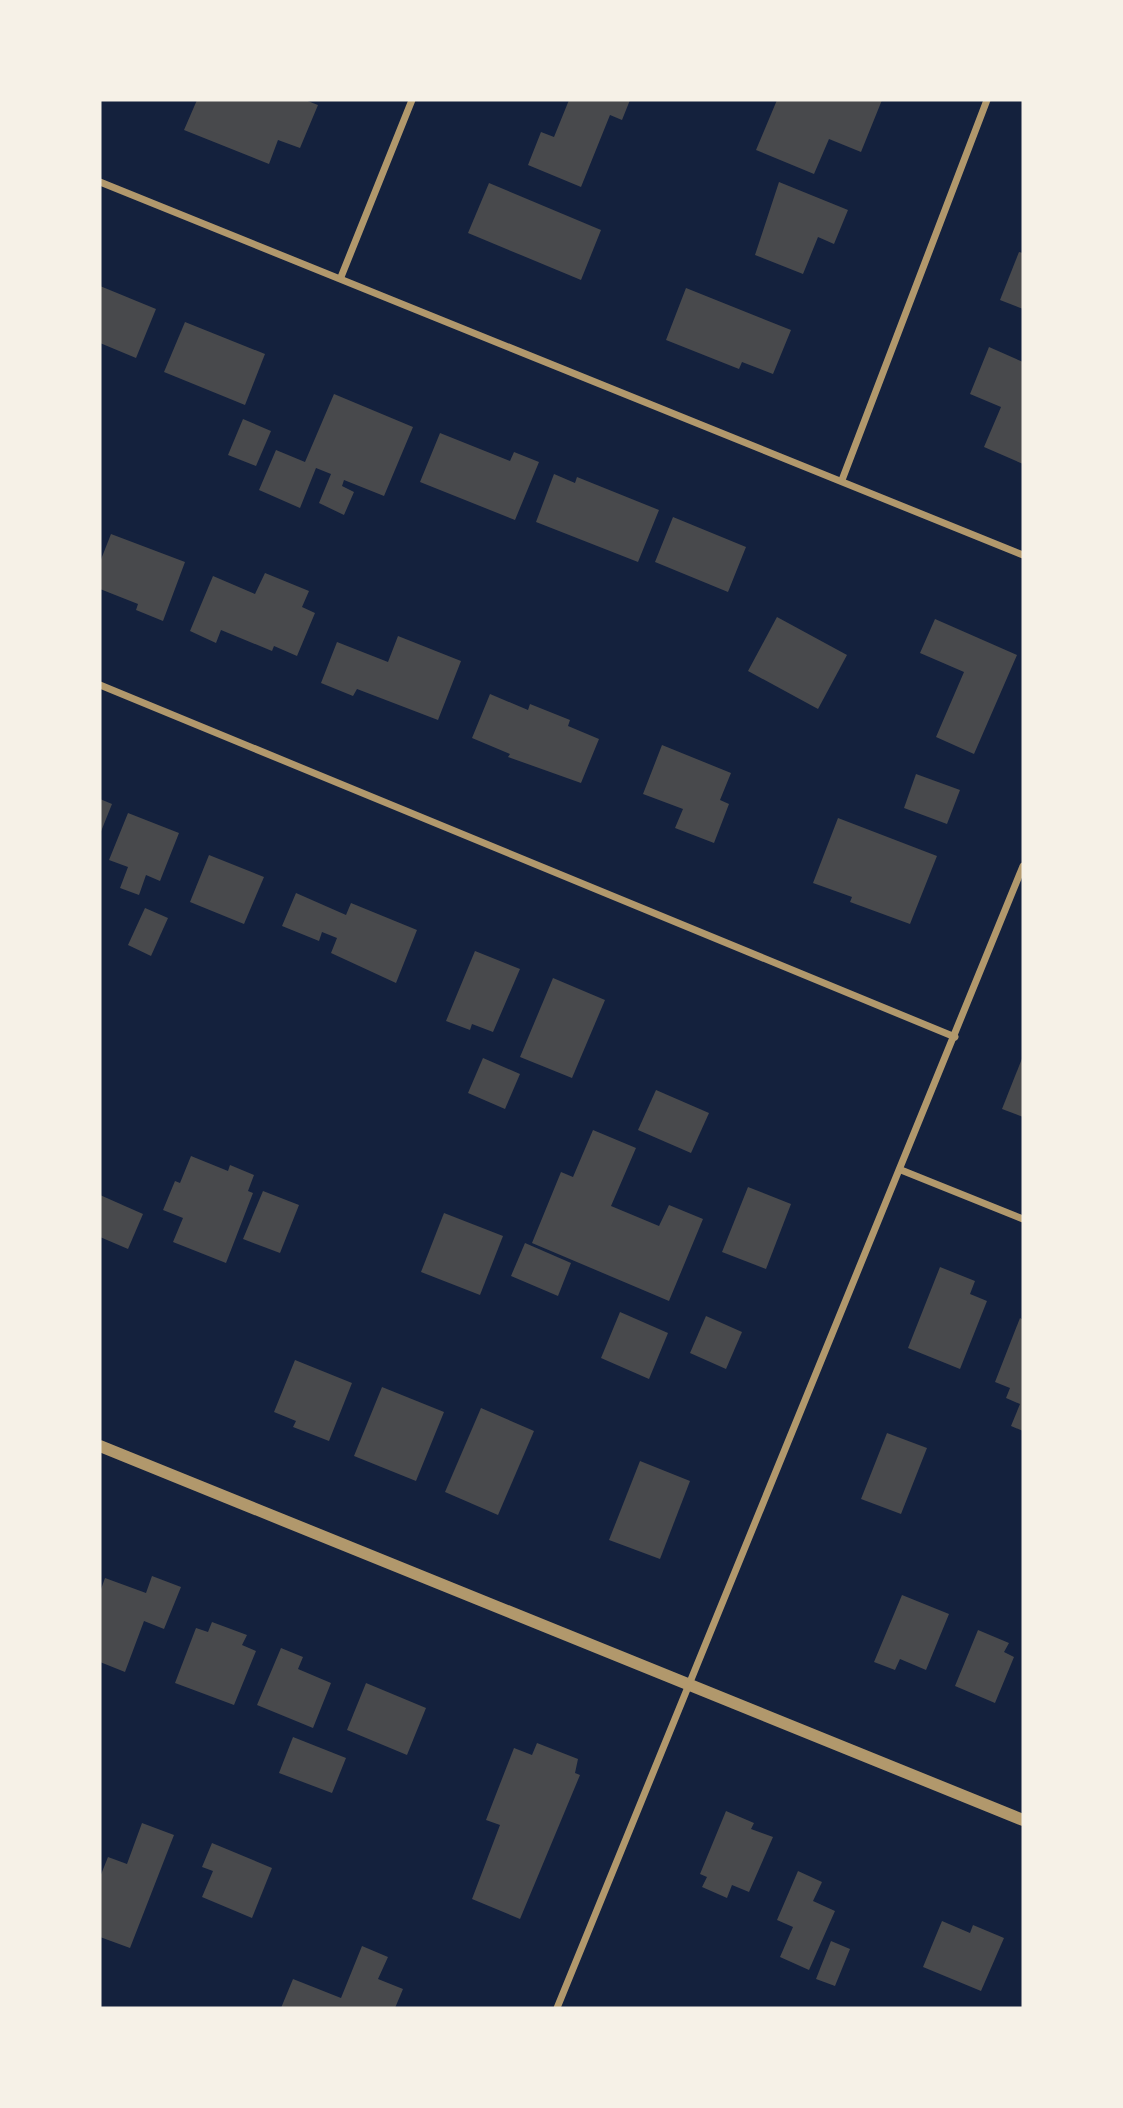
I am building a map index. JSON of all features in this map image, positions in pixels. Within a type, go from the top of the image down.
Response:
[{"type":"street","points":[[341,277],[412,100]]},
{"type":"street","points":[[842,480],[988,100]]},
{"type":"street","points":[[100,182],[341,277],[1023,555]]},
{"type":"street","points":[[100,685],[956,1037]]},
{"type":"street","points":[[557,2008],[956,1037],[1023,866]]},
{"type":"street","points":[[901,1170],[1023,1219]]},
{"type":"street","points":[[100,1446],[1023,1820]]},
{"type":"building","points":[[197,100],[305,100],[318,105],[300,148],[278,140],[269,164],[184,130]]},
{"type":"building","points":[[569,100],[630,100],[622,120],[610,115],[581,187],[528,165],[541,132],[554,137]]},
{"type":"building","points":[[777,100],[882,100],[861,152],[829,139],[814,174],[756,150]]},
{"type":"building","points":[[779,182],[848,210],[834,244],[818,237],[803,274],[755,255]]},
{"type":"building","points":[[489,183],[601,230],[581,280],[468,233]]},
{"type":"building","points":[[1019,252],[1023,253],[1023,309],[1000,300]]},
{"type":"building","points":[[100,286],[156,309],[136,358],[100,343]]},
{"type":"building","points":[[686,288],[791,330],[773,374],[742,362],[739,369],[666,340]]},
{"type":"building","points":[[185,322],[265,354],[245,405],[164,372]]},
{"type":"building","points":[[989,347],[1023,362],[1023,464],[984,447],[1001,407],[970,394]]},
{"type":"building","points":[[334,394],[413,427],[384,496],[344,480],[342,486],[354,492],[344,515],[319,503],[331,474],[316,468],[300,508],[259,490],[276,450],[305,462]]},
{"type":"building","points":[[243,419],[271,431],[256,466],[228,455]]},
{"type":"building","points":[[440,433],[510,461],[514,452],[539,462],[515,520],[420,482]]},
{"type":"building","points":[[554,474],[575,483],[577,477],[659,510],[638,562],[536,522]]},
{"type":"building","points":[[673,517],[746,547],[728,592],[655,562]]},
{"type":"building","points":[[111,534],[185,562],[163,621],[136,610],[138,604],[100,589],[100,562]]},
{"type":"building","points":[[265,573],[309,591],[302,607],[315,613],[297,656],[274,646],[272,651],[221,630],[216,643],[190,631],[213,576],[255,594]]},
{"type":"building","points":[[777,617],[847,655],[818,709],[748,671]]},
{"type":"building","points":[[935,619],[1017,655],[974,754],[936,737],[964,672],[920,653]]},
{"type":"building","points":[[398,636],[461,661],[438,720],[357,689],[353,696],[321,683],[337,642],[388,662]]},
{"type":"building","points":[[490,694],[528,710],[530,704],[570,720],[568,726],[599,739],[581,783],[508,757],[510,754],[472,738]]},
{"type":"building","points":[[662,745],[731,773],[720,800],[729,804],[714,843],[675,828],[683,809],[643,794]]},
{"type":"building","points":[[916,774],[960,790],[947,824],[904,808]]},
{"type":"building","points":[[100,799],[112,804],[100,834]]},
{"type":"building","points":[[128,813],[179,833],[160,881],[146,875],[139,895],[120,888],[128,867],[109,860]]},
{"type":"building","points":[[838,818],[937,856],[910,924],[850,902],[852,897],[813,883]]},
{"type":"building","points":[[209,855],[264,877],[244,924],[190,902]]},
{"type":"building","points":[[296,893],[346,915],[351,903],[417,930],[396,983],[331,953],[337,938],[322,932],[319,941],[282,926]]},
{"type":"building","points":[[145,908],[168,918],[151,956],[128,945]]},
{"type":"building","points":[[475,951],[520,969],[493,1032],[472,1024],[470,1030],[446,1021]]},
{"type":"building","points":[[553,978],[605,1000],[572,1078],[520,1057]]},
{"type":"building","points":[[1023,1056],[1023,1117],[1002,1109]]},
{"type":"building","points":[[483,1058],[520,1074],[505,1109],[468,1093]]},
{"type":"building","points":[[656,1090],[709,1113],[691,1153],[638,1130]]},
{"type":"building","points":[[593,1130],[636,1148],[611,1206],[659,1226],[669,1205],[703,1219],[669,1301],[532,1243],[561,1172],[573,1177]]},
{"type":"building","points":[[191,1156],[228,1171],[230,1165],[254,1175],[248,1191],[253,1193],[226,1263],[173,1242],[183,1218],[163,1210],[175,1181],[180,1183]]},
{"type":"building","points":[[748,1187],[791,1204],[766,1269],[722,1252]]},
{"type":"building","points":[[263,1191],[299,1205],[280,1253],[243,1239]]},
{"type":"building","points":[[100,1195],[143,1214],[128,1249],[100,1237]]},
{"type":"building","points":[[444,1213],[503,1236],[480,1295],[421,1272]]},
{"type":"building","points":[[525,1243],[571,1263],[558,1296],[511,1276]]},
{"type":"building","points":[[940,1267],[975,1281],[970,1294],[987,1301],[960,1369],[908,1348]]},
{"type":"building","points":[[620,1312],[668,1333],[649,1379],[601,1358]]},
{"type":"building","points":[[706,1316],[742,1332],[726,1369],[690,1353]]},
{"type":"building","points":[[1020,1318],[1023,1320],[1023,1431],[1011,1426],[1020,1404],[1006,1398],[1010,1388],[995,1382]]},
{"type":"building","points":[[295,1360],[352,1383],[329,1441],[293,1427],[296,1421],[274,1412]]},
{"type":"building","points":[[382,1387],[444,1412],[416,1481],[354,1456]]},
{"type":"building","points":[[481,1408],[534,1431],[498,1515],[445,1492]]},
{"type":"building","points":[[887,1433],[927,1448],[901,1514],[861,1499]]},
{"type":"building","points":[[640,1461],[690,1481],[660,1559],[609,1540]]},
{"type":"building","points":[[152,1576],[181,1587],[164,1629],[144,1621],[125,1672],[100,1662],[100,1592],[105,1578],[146,1593]]},
{"type":"building","points":[[902,1595],[949,1614],[926,1670],[900,1659],[895,1670],[874,1662]]},
{"type":"building","points":[[212,1622],[247,1635],[242,1645],[256,1651],[234,1705],[175,1683],[196,1628],[208,1632]]},
{"type":"building","points":[[978,1630],[1009,1643],[1004,1652],[1014,1657],[995,1703],[955,1686]]},
{"type":"building","points":[[281,1648],[303,1657],[298,1669],[331,1683],[313,1728],[257,1705]]},
{"type":"building","points":[[366,1683],[426,1708],[407,1755],[347,1730]]},
{"type":"building","points":[[293,1737],[346,1758],[332,1793],[279,1773]]},
{"type":"building","points":[[537,1743],[578,1759],[575,1773],[580,1775],[520,1919],[472,1899],[500,1825],[486,1820],[514,1748],[532,1755]]},
{"type":"building","points":[[726,1811],[754,1823],[751,1829],[773,1837],[749,1892],[732,1885],[727,1898],[702,1887],[707,1877],[700,1874]]},
{"type":"building","points":[[142,1823],[174,1835],[130,1948],[100,1937],[100,1877],[108,1857],[127,1864]]},
{"type":"building","points":[[212,1843],[272,1868],[252,1918],[202,1897],[213,1871],[202,1867]]},
{"type":"building","points":[[798,1871],[822,1882],[813,1901],[835,1911],[809,1970],[780,1957],[793,1927],[777,1920]]},
{"type":"building","points":[[942,1921],[970,1933],[973,1925],[1004,1938],[981,1991],[923,1967]]},
{"type":"building","points":[[831,1941],[850,1949],[835,1986],[816,1979]]},
{"type":"building","points":[[362,1946],[388,1957],[378,1979],[403,1989],[395,2008],[281,2008],[293,1979],[341,1998]]}]
